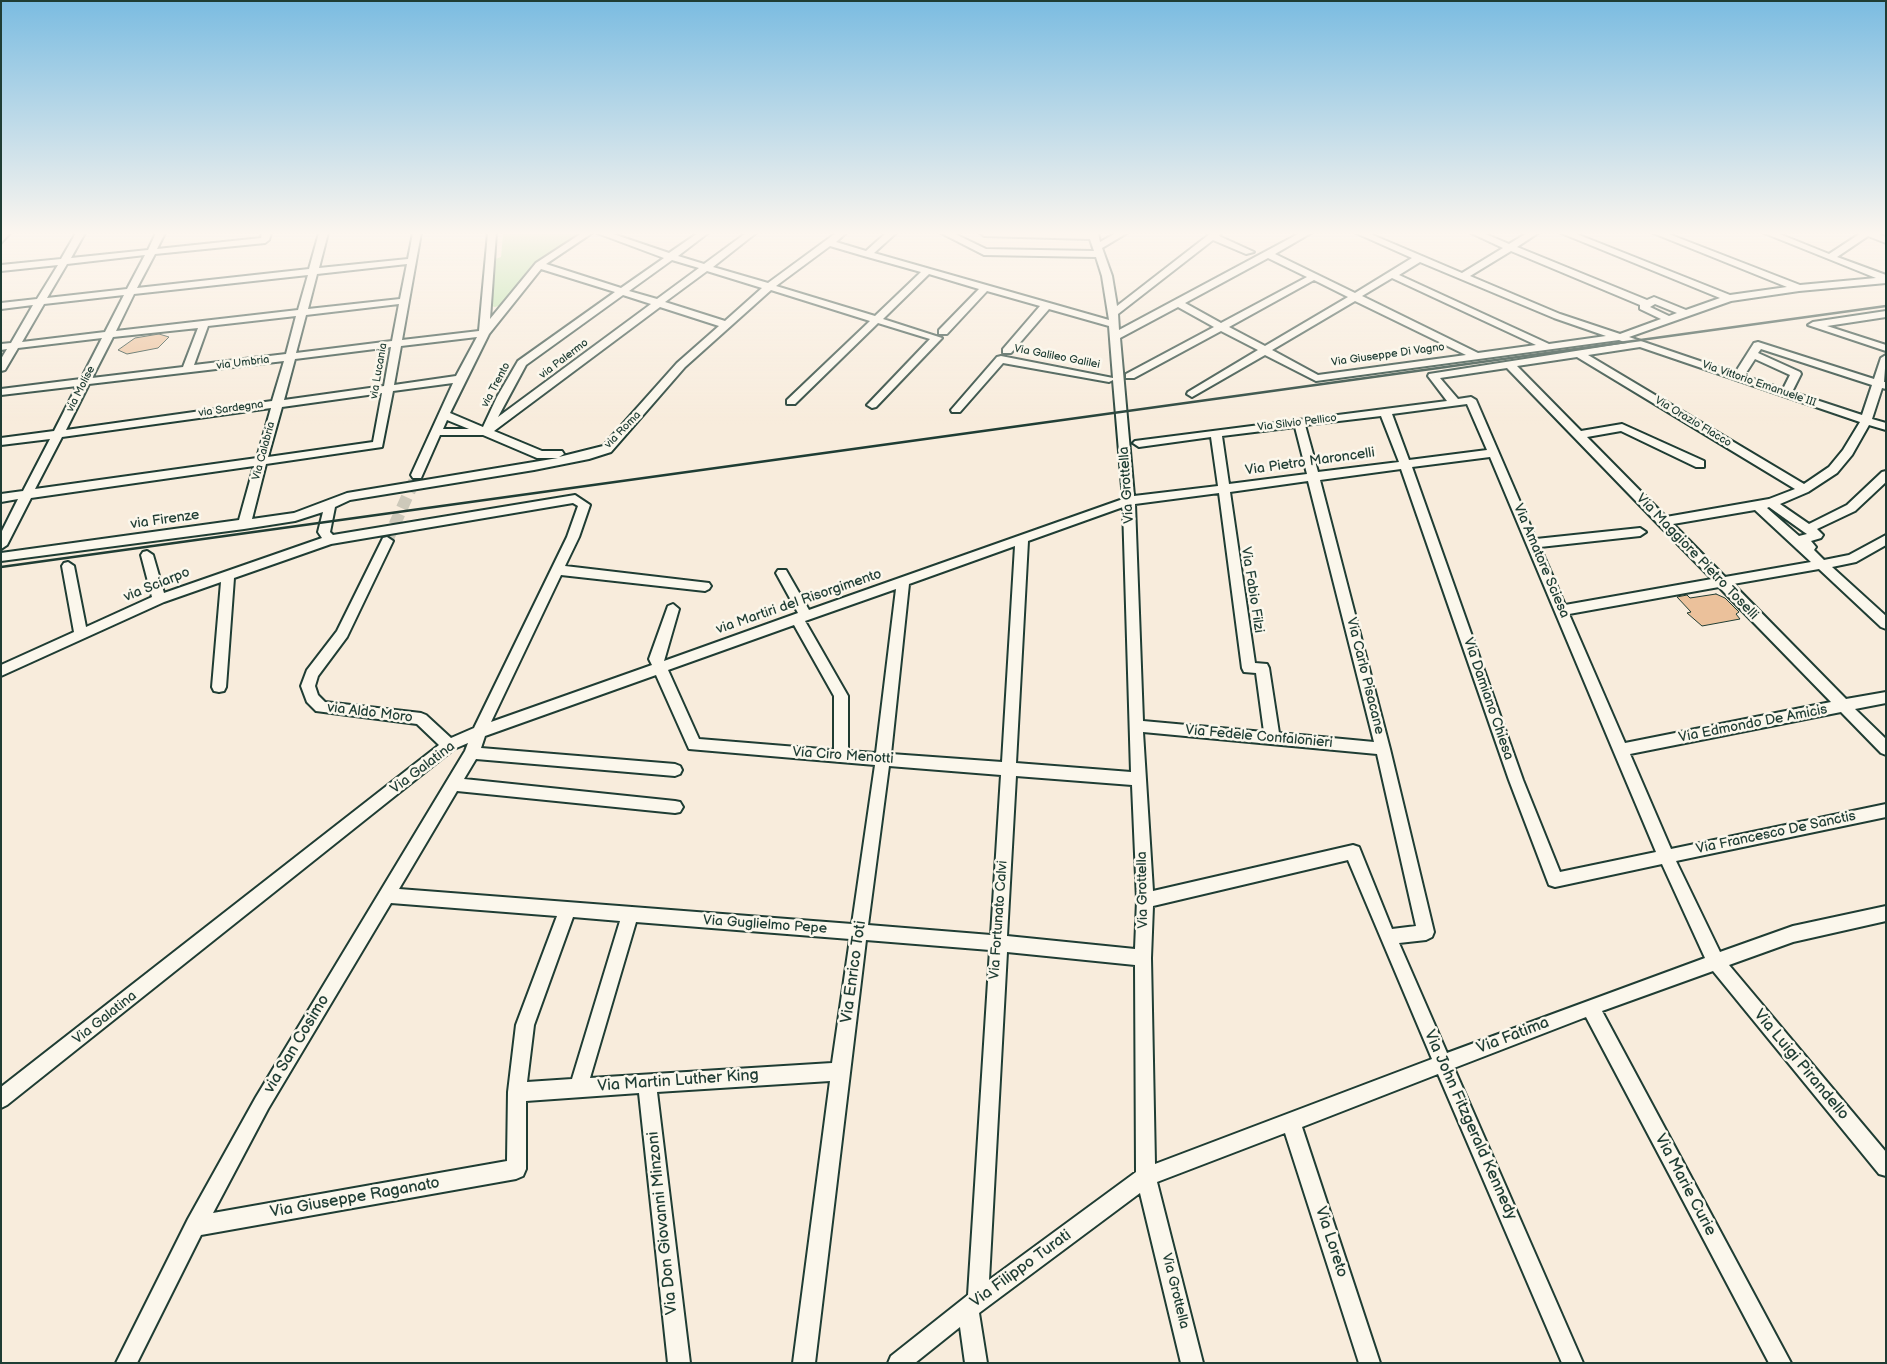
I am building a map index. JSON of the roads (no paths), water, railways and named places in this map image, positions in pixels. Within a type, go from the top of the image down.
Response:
[{"type":"street","points":[[1,368],[44,297]]},
{"type":"street","points":[[1,306],[89,297]]},
{"type":"street","name":"via Molise","points":[[1,544],[28,495],[129,297]]},
{"type":"street","name":"Via Calabria","points":[[244,525],[306,297]]},
{"type":"street","points":[[1,347],[404,301],[405,297]]},
{"type":"street","points":[[484,333],[487,297]]},
{"type":"street","points":[[417,475],[460,378],[484,333],[513,297]]},
{"type":"street","name":"via Trento","points":[[487,431],[502,397],[522,363],[615,297]]},
{"type":"street","points":[[642,297],[727,325]]},
{"type":"street","name":"via Palermo","points":[[487,431],[529,402],[666,297]]},
{"type":"street","name":"via Roma","points":[[330,505],[347,497],[381,490],[534,466],[589,455],[607,449],[681,365],[758,297]]},
{"type":"street","points":[[801,297],[876,319],[940,335]]},
{"type":"street","points":[[791,402],[900,297]]},
{"type":"street","points":[[872,405],[977,297]]},
{"type":"street","points":[[1016,297],[1114,324]]},
{"type":"street","name":"Via Grottella","points":[[1109,297],[1113,313],[1129,501],[1136,726],[1146,900],[1143,958],[1146,1177],[1192,1363]]},
{"type":"street","points":[[1113,313],[1134,297]]},
{"type":"street","points":[[1114,337],[1190,297]]},
{"type":"street","points":[[1130,376],[1276,297]]},
{"type":"street","points":[[1439,297],[1546,346]]},
{"type":"street","name":"Via Vittorio Emanuele III","points":[[1509,297],[1557,316],[1886,426]]},
{"type":"street","points":[[1630,297],[1648,304]]},
{"type":"street","points":[[1620,337],[1729,298],[1738,297]]},
{"type":"street","points":[[1192,394],[1354,298],[1474,355]]},
{"type":"street","points":[[1670,320],[1643,307],[1654,300],[1685,313]]},
{"type":"street","name":"via Lucania","points":[[261,462],[378,445],[404,301]]},
{"type":"street","name":"Via Giuseppe Di Vagno","points":[[1178,303],[1316,378],[1474,355],[1620,337]]},
{"type":"street","points":[[956,410],[1046,306]]},
{"type":"street","points":[[1886,314],[1813,325],[1886,348]]},
{"type":"street","points":[[186,369],[204,324]]},
{"type":"street","name":"via Umbria","points":[[1,392],[484,333]]},
{"type":"street","points":[[1454,402],[1433,376],[1582,355],[1636,343]]},
{"type":"street","points":[[1738,377],[1756,349]]},
{"type":"street","points":[[1756,349],[1881,384]]},
{"type":"street","points":[[1756,349],[1796,374],[1786,393]]},
{"type":"street","name":"Via Galileo Galilei","points":[[1004,355],[1109,379]]},
{"type":"street","name":"Via Orazio Flacco","points":[[1582,355],[1804,489]]},
{"type":"street","points":[[1664,522],[1764,504],[1804,489],[1833,470],[1848,452],[1866,420],[1881,384],[1886,358]]},
{"type":"street","name":"Via Maggiore Pietro Toselli","points":[[1509,364],[1886,749]]},
{"type":"street","name":"via Sardegna","points":[[1,442],[460,378]]},
{"type":"street","points":[[502,397],[529,402]]},
{"type":"street","name":"Via Amatore Sciesa","points":[[1454,402],[1471,400],[1534,543],[1666,856],[1716,962]]},
{"type":"street","name":"Via Silvio Pellico","points":[[1140,443],[1454,402]]},
{"type":"street","name":"Via Damiano Chiesa","points":[[1385,412],[1406,464],[1516,780],[1555,880],[1666,856]]},
{"type":"street","points":[[445,415],[469,429]]},
{"type":"street","name":"Via Carlo Pisacane","points":[[1299,422],[1315,476],[1383,749],[1426,932],[1388,938]]},
{"type":"street","points":[[1580,435],[1622,427],[1700,464]]},
{"type":"street","points":[[437,431],[446,433],[469,429],[487,431],[513,446],[541,455],[575,452],[589,455]]},
{"type":"street","points":[[429,449],[469,429]]},
{"type":"street","name":"Via Fabio Filzi","points":[[1216,433],[1227,523],[1249,668],[1262,668],[1272,737]]},
{"type":"street","points":[[513,446],[534,466],[541,455]]},
{"type":"street","name":"Via Pietro Maroncelli","points":[[1129,501],[1494,452]]},
{"type":"street","points":[[509,470],[521,455]]},
{"type":"street","points":[[1,498],[261,462]]},
{"type":"street","points":[[1808,529],[1851,508],[1886,475]]},
{"type":"street","points":[[330,505],[324,532],[330,540],[575,499],[584,505],[573,537],[479,732]]},
{"type":"street","name":"via Martiri del Risorgimento","points":[[479,732],[1129,501]]},
{"type":"street","points":[[1764,504],[1817,535],[1801,540],[1825,564]]},
{"type":"street","points":[[1764,504],[1886,624]]},
{"type":"street","name":"via Firenze","points":[[1,557],[295,517],[330,505]]},
{"type":"street","points":[[1534,543],[1640,532]]},
{"type":"street","name":"Via Fortunato Calvi","points":[[976,1363],[973,1304],[1010,769],[1022,539]]},
{"type":"street","points":[[1562,610],[1852,559],[1886,539]]},
{"type":"street","name":"via Sciarpo","points":[[1,671],[159,599],[330,540]]},
{"type":"street","name":"via Aldo Moro","points":[[387,541],[342,634],[312,674],[308,686],[312,698],[321,707],[421,719],[449,745]]},
{"type":"street","points":[[147,555],[159,599]]},
{"type":"street","points":[[68,566],[81,635]]},
{"type":"street","points":[[557,570],[705,586]]},
{"type":"street","points":[[782,573],[801,616],[842,696],[841,756]]},
{"type":"street","points":[[219,687],[228,574]]},
{"type":"street","name":"Via Enrico Toti","points":[[804,1363],[840,1071],[883,758],[903,581]]},
{"type":"street","name":"Via Ciro Menotti","points":[[673,609],[656,659],[694,745],[1140,779]]},
{"type":"street","name":"Via Edmondo De Amicis","points":[[1620,750],[1886,697]]},
{"type":"street","name":"Via Fedele Confalonieri","points":[[1136,726],[1272,737],[1383,749]]},
{"type":"street","name":"Via Galatina","points":[[1,1100],[449,745],[479,732]]},
{"type":"street","name":"via San Cosimo","points":[[126,1363],[195,1226],[262,1103],[454,784],[472,753],[479,732]]},
{"type":"street","points":[[472,753],[675,770]]},
{"type":"street","points":[[454,784],[675,806]]},
{"type":"street","name":"Via Francesco De Sanctis","points":[[1666,856],[1886,810]]},
{"type":"street","name":"Via John Fitzgerald Kennedy","points":[[1146,900],[1353,852],[1366,887],[1573,1363]]},
{"type":"street","name":"Via Guglielmo Pepe","points":[[388,895],[567,911],[997,943],[1143,958]]},
{"type":"street","points":[[517,1092],[525,1025],[567,911]]},
{"type":"street","name":"Via Fatima","points":[[1146,1177],[1590,1007],[1793,934],[1886,913]]},
{"type":"street","points":[[578,1088],[630,915]]},
{"type":"street","name":"Via Luigi Pirandello","points":[[1716,962],[1886,1168]]},
{"type":"street","name":"Via Marie Curie","points":[[1590,1007],[1781,1363]]},
{"type":"street","name":"Via Martin Luther King","points":[[517,1092],[840,1071]]},
{"type":"street","name":"Via Don Giovanni Minzoni","points":[[647,1084],[679,1363]]},
{"type":"street","name":"Via Giuseppe Raganato","points":[[195,1226],[516,1169],[517,1092]]},
{"type":"street","name":"Via Loreto","points":[[1291,1122],[1370,1363]]},
{"type":"street","name":"Via Filippo Turati","points":[[898,1363],[973,1304],[1146,1177]]},
{"type":"tunnel","points":[[387,541],[417,475]]},
{"type":"railway","points":[[1,567],[1886,306]]}]
